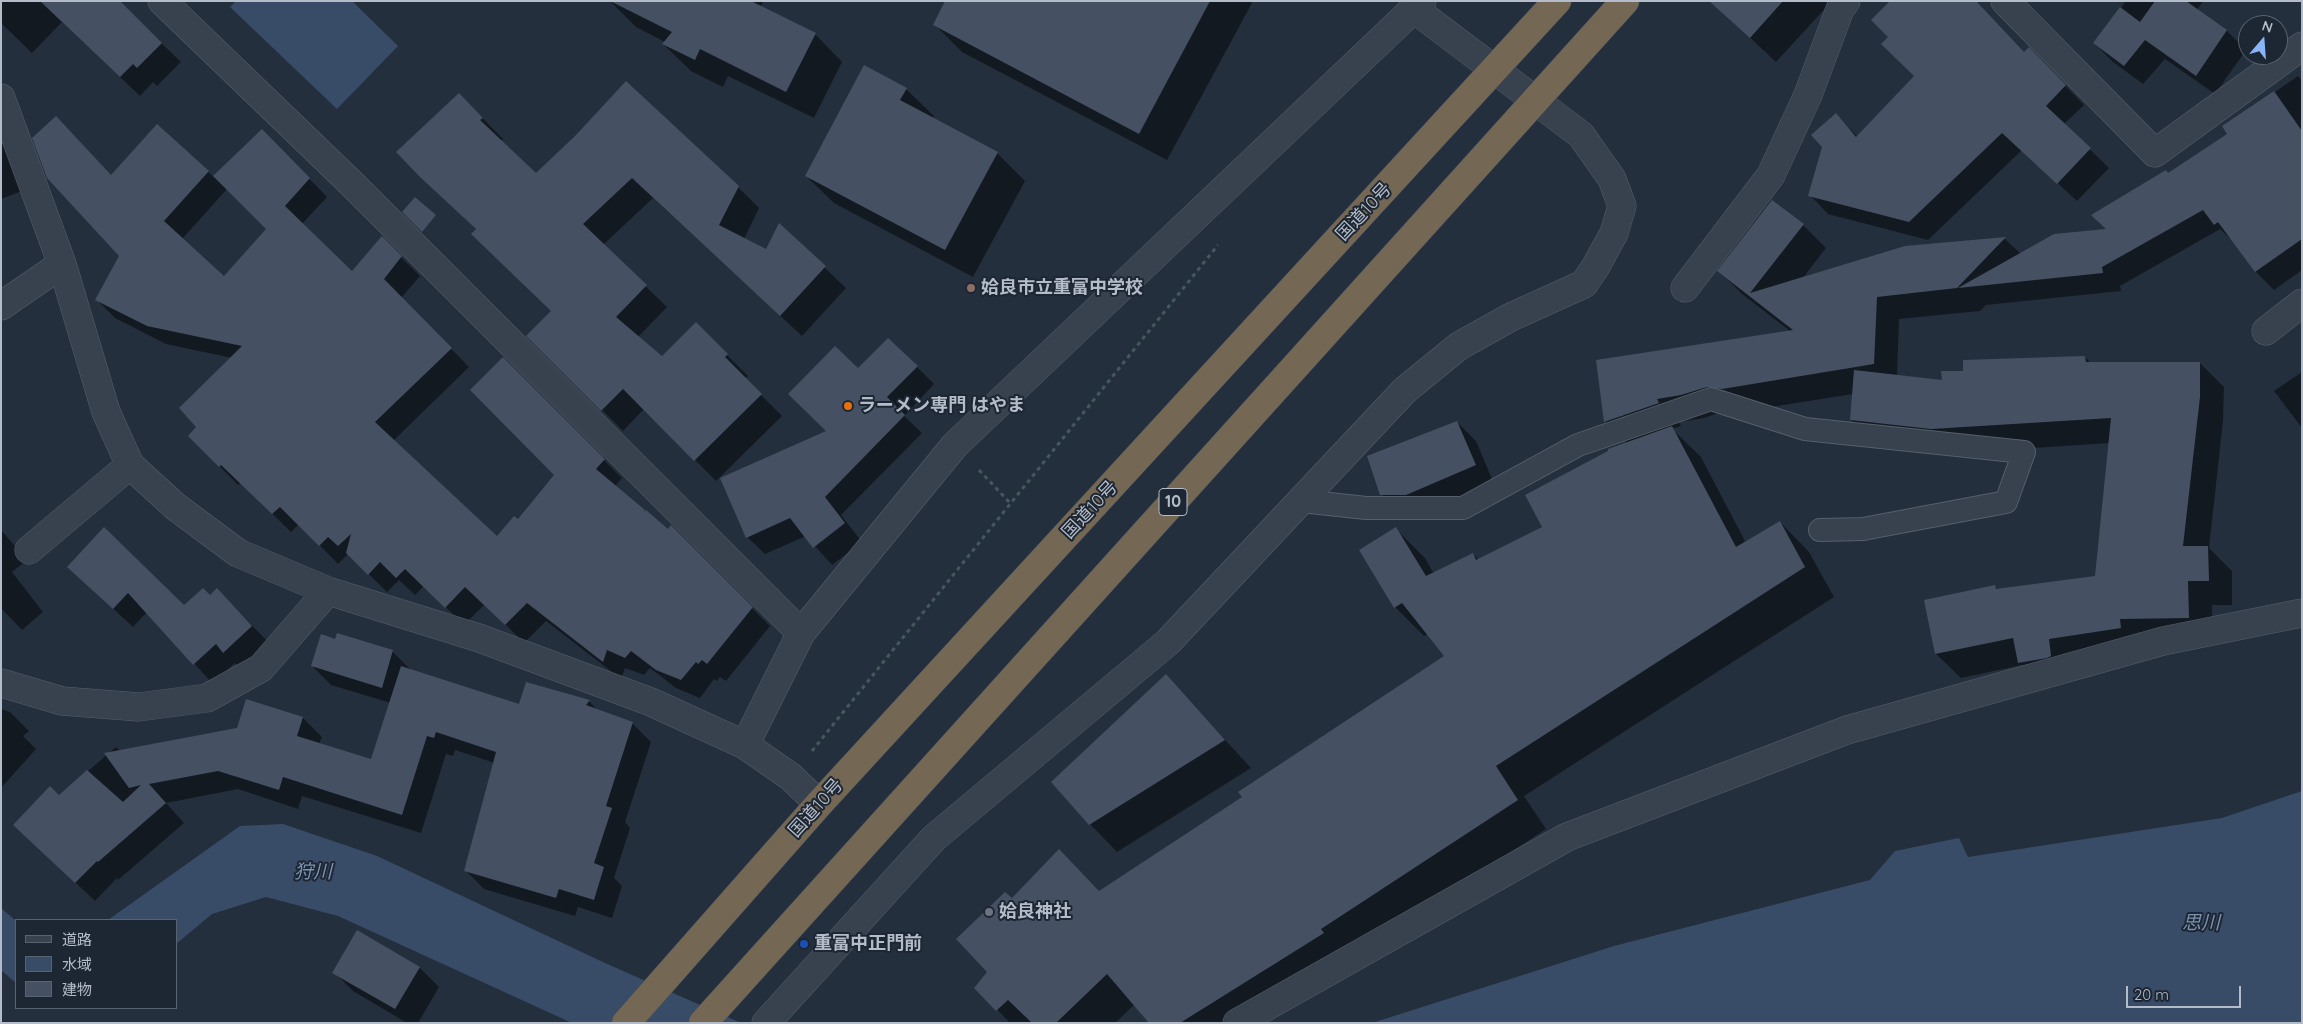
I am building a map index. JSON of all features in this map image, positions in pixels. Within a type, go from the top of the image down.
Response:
[{"type":"highway","name":"国道10号","points":[[626,1023],[819,804],[1557,1]]},
{"type":"highway","name":"10","points":[[703,1023],[1625,1]]},
{"type":"street","points":[[162,1],[358,190],[801,633]]},
{"type":"street","points":[[1686,288],[1771,175],[1808,95],[1840,9],[1846,1]]},
{"type":"street","points":[[2005,1],[2156,153],[2302,46]]},
{"type":"street","points":[[745,745],[801,633],[956,445],[1418,5],[1495,70],[1581,135],[1612,180],[1622,206],[1614,233],[1584,284],[1511,317],[1459,346],[1405,390],[1168,642],[934,838],[766,1023]]},
{"type":"street","points":[[1,98],[62,264],[106,412],[130,465],[176,507],[238,553],[328,591],[479,638],[651,702],[745,745],[791,777],[819,804]]},
{"type":"street","points":[[1,306],[62,264]]},
{"type":"street","points":[[2266,331],[2302,303]]},
{"type":"street","points":[[29,550],[130,465]]},
{"type":"street","points":[[1,683],[62,701],[129,706],[207,698],[261,668],[328,591]]},
{"type":"street","points":[[1237,1023],[1567,837],[1837,733],[2163,640],[2302,614]]},
{"type":"lane","points":[[1301,501],[1366,508],[1463,508],[1578,445],[1711,399],[1805,429],[2024,452],[2006,502],[1863,529],[1820,530]]},
{"type":"path","points":[[791,777],[1220,243]]},
{"type":"path","points":[[956,445],[1011,504]]},
{"type":"water","points":[[236,1],[352,1],[398,46],[337,109],[230,7]]},
{"type":"water","name":"思川","points":[[2302,791],[2302,1023],[1372,1023],[1614,946],[1870,880],[1895,851],[1959,838],[1968,857],[2222,818]]},
{"type":"water","name":"狩川","points":[[283,824],[377,856],[605,963],[741,1023],[572,1023],[338,916],[266,897],[212,914],[178,942],[178,919],[109,919],[240,826]]},
{"type":"water","points":[[1,908],[15,920],[15,982],[1,970]]},
{"type":"building","points":[[40,1],[120,1],[162,43],[137,68],[133,64],[120,77]]},
{"type":"building","points":[[610,1],[751,1],[816,33],[786,92],[700,49],[695,60],[662,44],[672,32]]},
{"type":"building","points":[[945,1],[1210,1],[1139,134],[933,25]]},
{"type":"building","points":[[1709,1],[1783,1],[1750,38]]},
{"type":"building","points":[[1890,1],[1976,1],[2024,52],[2029,47],[2066,85],[2046,106],[2091,148],[2057,184],[2002,133],[1909,222],[1808,196],[1822,147],[1811,135],[1836,113],[1856,137],[1914,76],[1881,44],[1888,37],[1871,20]]},
{"type":"building","points":[[2155,1],[2186,1],[2227,30],[2196,76],[2145,40],[2124,66],[2093,43],[2120,7],[2140,22]]},
{"type":"building","points":[[864,65],[907,88],[900,100],[998,152],[945,250],[805,176]]},
{"type":"building","points":[[626,81],[739,186],[719,225],[766,249],[779,223],[826,266],[780,316],[632,178],[583,224],[647,285],[616,317],[662,356],[696,322],[728,354],[725,357],[762,394],[694,461],[623,389],[601,411],[526,336],[551,311],[471,234],[476,229],[396,152],[459,93],[483,118],[480,120],[536,173],[576,135]]},
{"type":"building","points":[[2274,91],[2302,131],[2302,239],[2255,272],[2218,222],[2214,225],[2203,210],[2102,267],[2103,273],[1958,288],[2054,234],[2106,229],[2091,215],[2166,170],[2168,173],[2227,134],[2222,126]]},
{"type":"building","points":[[56,116],[111,175],[157,124],[209,171],[164,221],[224,276],[266,229],[213,176],[262,129],[310,178],[285,206],[352,271],[382,236],[402,256],[384,279],[452,348],[375,422],[497,536],[514,516],[518,519],[554,475],[470,390],[503,357],[605,459],[596,469],[645,510],[643,512],[646,510],[668,529],[671,525],[753,607],[707,664],[702,660],[698,664],[696,662],[681,680],[656,670],[631,651],[625,658],[607,650],[603,662],[527,603],[505,625],[465,587],[445,608],[405,569],[396,578],[380,562],[368,575],[346,553],[351,534],[338,546],[328,537],[319,546],[280,507],[272,514],[221,465],[219,467],[188,436],[196,427],[179,408],[242,346],[147,326],[95,300],[119,256],[47,178],[32,138]]},
{"type":"building","points":[[415,197],[436,215],[422,232],[402,212]]},
{"type":"building","points":[[1772,200],[1804,224],[1750,293],[1905,246],[2006,237],[1957,288],[1877,297],[1874,364],[1722,389],[1707,387],[1681,395],[1657,399],[1659,403],[1604,422],[1596,360],[1793,330],[1717,271]]},
{"type":"building","points":[[888,338],[918,366],[887,397],[905,415],[825,497],[845,523],[813,548],[790,518],[746,538],[720,478],[826,431],[788,394],[835,346],[858,368]]},
{"type":"building","points":[[2085,356],[2086,362],[2200,362],[2200,397],[2183,546],[2208,546],[2209,581],[2188,581],[2189,618],[2120,619],[2121,628],[2049,639],[2051,656],[2047,658],[2018,663],[2013,638],[1935,654],[1924,600],[1995,585],[1996,589],[2095,576],[2111,418],[1931,429],[1850,420],[1854,370],[1942,380],[1941,371],[1963,371],[1963,360]]},
{"type":"building","points":[[1457,421],[1476,465],[1406,495],[1380,495],[1367,456]]},
{"type":"building","points":[[1672,426],[1736,547],[1780,521],[1805,567],[1496,766],[1518,800],[1321,929],[1324,933],[1180,1023],[1149,1023],[1107,974],[1056,1023],[1032,1023],[1008,1000],[996,1011],[974,988],[987,972],[956,939],[1005,892],[1012,898],[1059,849],[1099,891],[1242,797],[1238,792],[1444,656],[1402,603],[1394,608],[1359,550],[1396,527],[1426,576],[1473,553],[1476,560],[1542,527],[1525,495],[1608,451],[1608,449]]},
{"type":"building","points":[[104,527],[184,605],[203,588],[210,595],[217,588],[252,626],[223,653],[216,644],[193,665],[128,593],[113,609],[67,567]]},
{"type":"building","points":[[337,633],[393,650],[382,688],[311,666],[321,634],[335,639]]},
{"type":"building","points":[[401,666],[519,704],[526,682],[590,700],[586,705],[633,722],[606,806],[612,808],[594,863],[604,867],[594,900],[559,889],[556,898],[464,871],[496,752],[436,732],[434,738],[427,736],[402,815],[283,777],[279,790],[218,771],[149,784],[166,803],[97,861],[75,883],[13,825],[50,786],[59,795],[87,770],[123,802],[141,785],[129,788],[104,753],[237,728],[246,699],[303,717],[297,736],[371,759]]},
{"type":"building","points":[[1166,674],[1225,740],[1089,825],[1051,782]]},
{"type":"building","points":[[357,930],[420,967],[395,1009],[332,973]]},
{"type":"place","name":"姶良市立重富中学校","points":[[971,288]]},
{"type":"place","name":"ラーメン専門 はやま","points":[[848,406]]},
{"type":"place","name":"姶良神社","points":[[989,912]]},
{"type":"place","name":"重富中正門前","points":[[804,944]]}]
